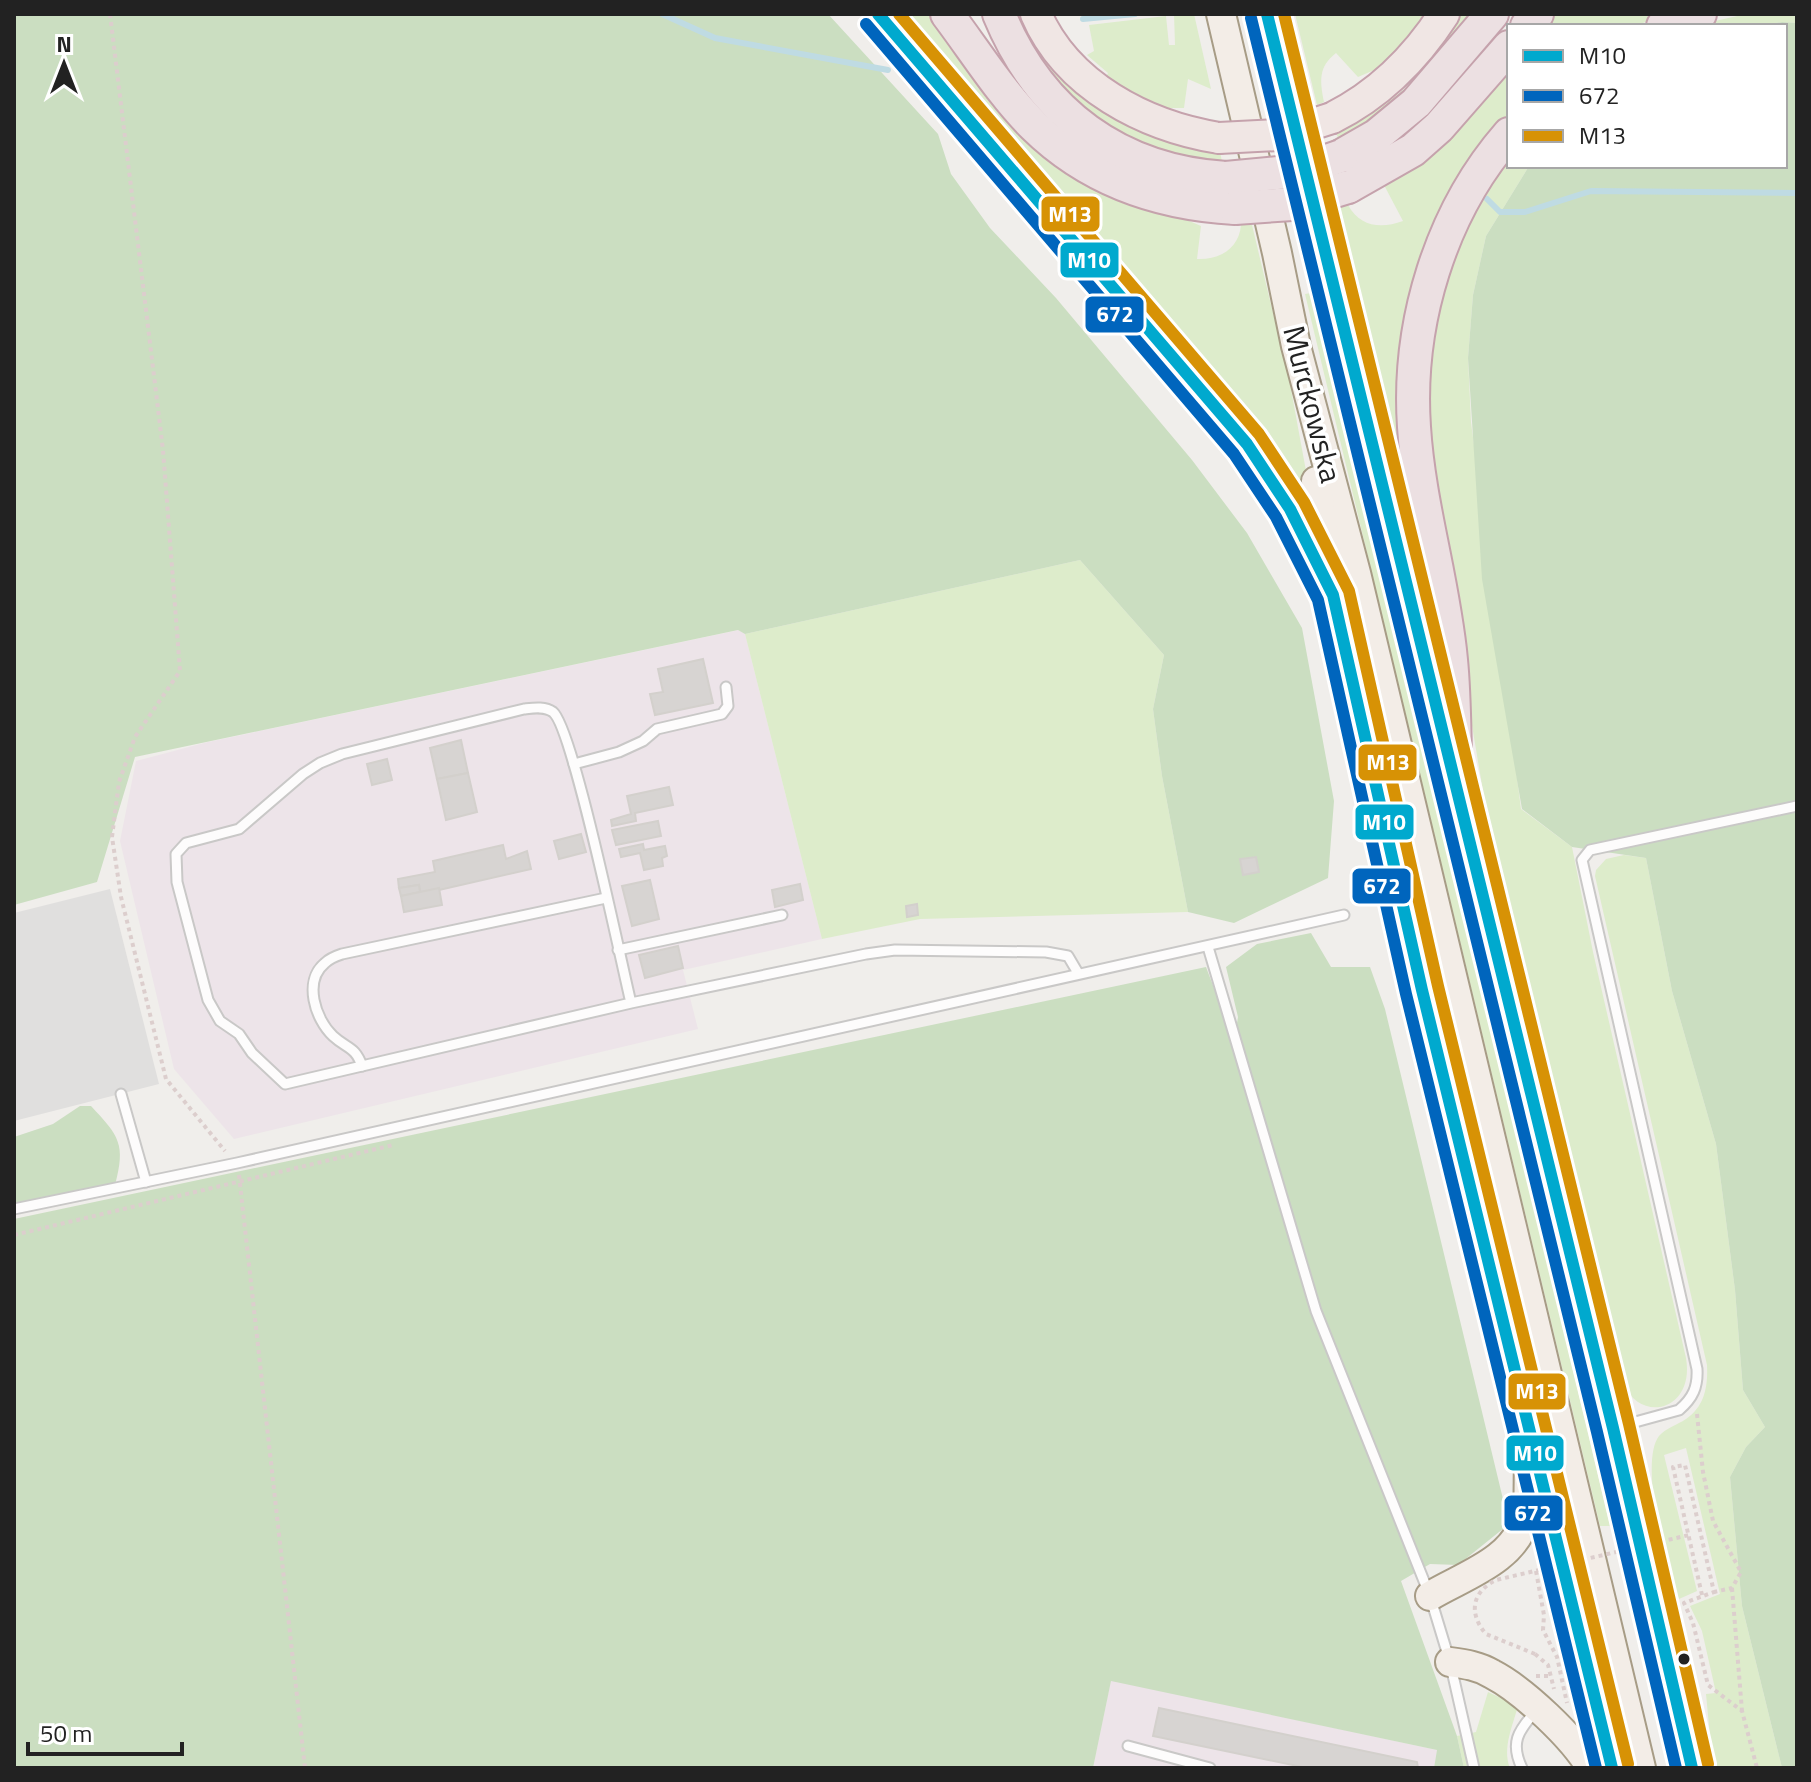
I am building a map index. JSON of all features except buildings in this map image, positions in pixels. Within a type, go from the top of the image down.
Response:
[{"type":"highway","points":[[947,14],[1034,126],[1083,163],[1107,178],[1174,201],[1230,193]]},
{"type":"highway","points":[[999,14],[1033,77],[1079,125],[1103,142],[1148,164],[1196,176],[1230,193],[1292,204],[1345,172],[1413,150],[1439,127],[1507,49]]},
{"type":"highway","points":[[1036,14],[1064,57],[1081,75],[1116,102],[1161,125],[1219,138],[1279,135],[1332,118],[1361,103],[1389,81],[1412,57],[1444,14]]},
{"type":"highway","points":[[1345,172],[1376,136],[1416,103],[1492,14]]},
{"type":"highway","points":[[1669,24],[1700,14]]},
{"type":"highway","points":[[1456,782],[1451,659],[1414,427],[1417,343],[1432,276],[1450,228],[1476,179],[1507,137]]},
{"type":"main road","points":[[878,14],[1247,444],[1290,509],[1333,595]]},
{"type":"main road","name":"Murckowska","points":[[1221,14],[1296,346],[1356,573],[1641,1768]]},
{"type":"main road","name":"Murckowska","points":[[1267,14],[1613,1428],[1692,1768]]},
{"type":"main road","points":[[1296,346],[1333,595],[1422,990],[1612,1768]]},
{"type":"main road","points":[[1430,1596],[1483,1568],[1517,1537],[1526,1516],[1529,1428]]},
{"type":"main road","points":[[1450,1662],[1474,1666],[1493,1674],[1568,1736],[1591,1768]]},
{"type":"lane","points":[[574,764],[619,752],[643,741],[657,729],[722,714],[728,706],[726,687]]},
{"type":"lane","points":[[631,1003],[574,764],[562,723],[552,711],[537,707],[524,709],[368,747],[320,763],[239,829],[186,843],[176,854],[177,882],[208,1000],[220,1021],[239,1034],[252,1053],[285,1084],[631,1003],[895,950],[1046,952],[1068,956],[1078,973]]},
{"type":"lane","points":[[1613,1428],[1672,1414],[1687,1403],[1698,1378],[1696,1358],[1582,860],[1590,850],[1797,806]]},
{"type":"lane","points":[[362,1066],[357,1052],[331,1035],[313,1003],[314,981],[323,964],[342,954],[606,898]]},
{"type":"lane","points":[[618,950],[782,915]]},
{"type":"lane","points":[[14,1209],[237,1163],[1344,915]]},
{"type":"lane","points":[[1208,947],[1316,1311],[1430,1596],[1450,1662],[1474,1768]]},
{"type":"lane","points":[[121,1094],[146,1182]]},
{"type":"lane","points":[[1522,1768],[1514,1744],[1518,1731],[1537,1709]]},
{"type":"lane","points":[[1128,1746],[1210,1768]]},
{"type":"path","points":[[110,14],[163,450],[180,671],[135,737],[119,782],[112,837],[121,897],[166,1079],[237,1163],[305,1768]]},
{"type":"path","points":[[1694,1392],[1703,1472],[1713,1521],[1741,1572],[1732,1588],[1742,1711],[1757,1768]]},
{"type":"path","points":[[1702,1595],[1673,1467],[1685,1465],[1714,1592]]},
{"type":"path","points":[[1549,1676],[1548,1665],[1535,1654],[1486,1634],[1476,1619],[1475,1610],[1476,1599],[1484,1586],[1496,1580],[1689,1535]]},
{"type":"path","points":[[1536,1571],[1544,1615],[1543,1630],[1557,1657],[1569,1711]]},
{"type":"path","points":[[1732,1588],[1684,1603],[1693,1623],[1708,1685],[1742,1711]]},
{"type":"shaded area","points":[[739,630],[745,634],[822,939],[683,970],[698,1029],[234,1139],[174,1069],[120,841],[136,761],[208,742]]},
{"type":"shaded area","points":[[110,889],[159,1084],[14,1121],[14,913]]},
{"type":"shaded area","points":[[1111,1680],[1437,1750],[1434,1768],[1093,1768]]},
{"type":"green space","points":[[14,14],[828,14],[938,134],[951,174],[990,228],[1056,298],[1192,460],[1247,533],[1302,628],[1334,801],[1328,878],[1234,923],[1188,912],[1162,776],[1153,709],[1164,655],[1080,560],[745,634],[738,630],[135,757],[97,882],[14,905]]},
{"type":"green space","points":[[896,14],[935,14],[982,77],[1187,216],[1187,220],[1201,226],[1197,259],[1220,255],[1232,247],[1241,225],[1252,225],[1290,384],[1318,536]]},
{"type":"green space","points":[[1010,14],[1021,14],[1057,68],[1102,109],[1128,125],[1157,137],[1220,152],[1223,166],[1181,158],[1136,142],[1094,120],[1062,92]]},
{"type":"green space","points":[[1174,14],[1194,14],[1211,89],[1188,79],[1184,108],[1164,110],[1145,102],[1106,77],[1108,73],[1087,55],[1094,51],[1089,25],[1166,16],[1169,45],[1175,45]]},
{"type":"green space","points":[[1295,14],[1426,14],[1398,52],[1375,75],[1372,71],[1358,77],[1336,53],[1330,58],[1323,69],[1321,81],[1324,102],[1317,105]]},
{"type":"green space","points":[[1461,14],[1480,14],[1412,91],[1339,143],[1336,131],[1377,109],[1423,70],[1437,54]]},
{"type":"green space","points":[[1549,14],[1664,14],[1641,24],[1540,24]]},
{"type":"green space","points":[[1746,14],[1797,14],[1797,23],[1702,24]]},
{"type":"green space","points":[[1797,23],[1797,1768],[1782,1768],[1742,1606],[1730,1477],[1746,1447],[1765,1427],[1743,1390],[1735,1290],[1716,1144],[1672,991],[1646,858],[1572,847],[1522,809],[1482,579],[1468,358],[1473,295],[1486,236],[1528,168],[1787,168],[1787,24],[1771,24]]},
{"type":"green space","points":[[1507,63],[1507,122],[1437,229],[1418,553],[1339,208],[1348,205],[1359,218],[1372,224],[1387,225],[1403,221],[1384,185]]},
{"type":"green space","points":[[1507,153],[1507,168],[1528,168],[1486,236],[1473,295],[1468,358],[1471,422],[1521,809],[1572,847],[1686,1358],[1687,1376],[1682,1390],[1675,1400],[1665,1406],[1642,1404],[1631,1396],[1623,1383],[1483,791],[1436,511],[1426,426],[1435,301],[1477,196]]},
{"type":"green space","points":[[1317,292],[1610,1526],[1600,1526],[1305,294]]},
{"type":"green space","points":[[1080,560],[1164,655],[1153,709],[1162,776],[1188,912],[920,919],[822,939],[745,634]]},
{"type":"green space","points":[[1624,855],[1646,858],[1672,991],[1716,1144],[1735,1290],[1743,1390],[1765,1427],[1746,1447],[1730,1477],[1742,1606],[1782,1768],[1717,1768],[1711,1747],[1706,1694],[1716,1693],[1702,1631],[1690,1606],[1720,1594],[1686,1448],[1664,1455],[1697,1591],[1679,1599],[1667,1565],[1656,1516],[1652,1468],[1654,1449],[1662,1433],[1686,1419],[1701,1402],[1706,1388],[1707,1365],[1595,876],[1596,870],[1606,859]]},
{"type":"green space","points":[[1311,933],[1331,967],[1370,967],[1385,1009],[1509,1524],[1458,1565],[1430,1564],[1401,1581],[1457,1736],[1464,1768],[1434,1768],[1437,1750],[1111,1681],[1093,1768],[14,1768],[14,1219],[1206,967],[1234,1041],[1238,1017],[1226,967],[1257,944]]},
{"type":"green space","points":[[80,1106],[91,1106],[118,1141],[120,1160],[115,1185],[18,1205],[14,1203],[14,1137],[53,1124]]},
{"type":"green space","points":[[1488,1692],[1518,1706],[1508,1745],[1510,1768],[1464,1768],[1457,1736],[1476,1732]]},
{"type":"waterway","points":[[662,14],[715,38],[888,70]]},
{"type":"waterway","points":[[1083,19],[1135,14]]},
{"type":"waterway","points":[[1487,199],[1500,212],[1525,212],[1591,191],[1797,193]]},
{"type":"transit line","name":"M10","points":[[878,14],[1247,444],[1290,509],[1333,595],[1422,990],[1612,1768]]},
{"type":"transit line","name":"M13","points":[[899,14],[1259,434],[1304,502],[1349,591],[1438,986],[1628,1764]]},
{"type":"transit line","name":"M10","points":[[1267,14],[1613,1428],[1692,1768]]},
{"type":"transit line","name":"M13","points":[[1284,14],[1629,1424],[1708,1764]]},
{"type":"transit line","name":"672","points":[[1251,18],[1597,1432],[1676,1768]]},
{"type":"transit line","name":"672","points":[[866,24],[1234,454],[1276,517],[1318,600],[1406,994],[1596,1768]]}]
